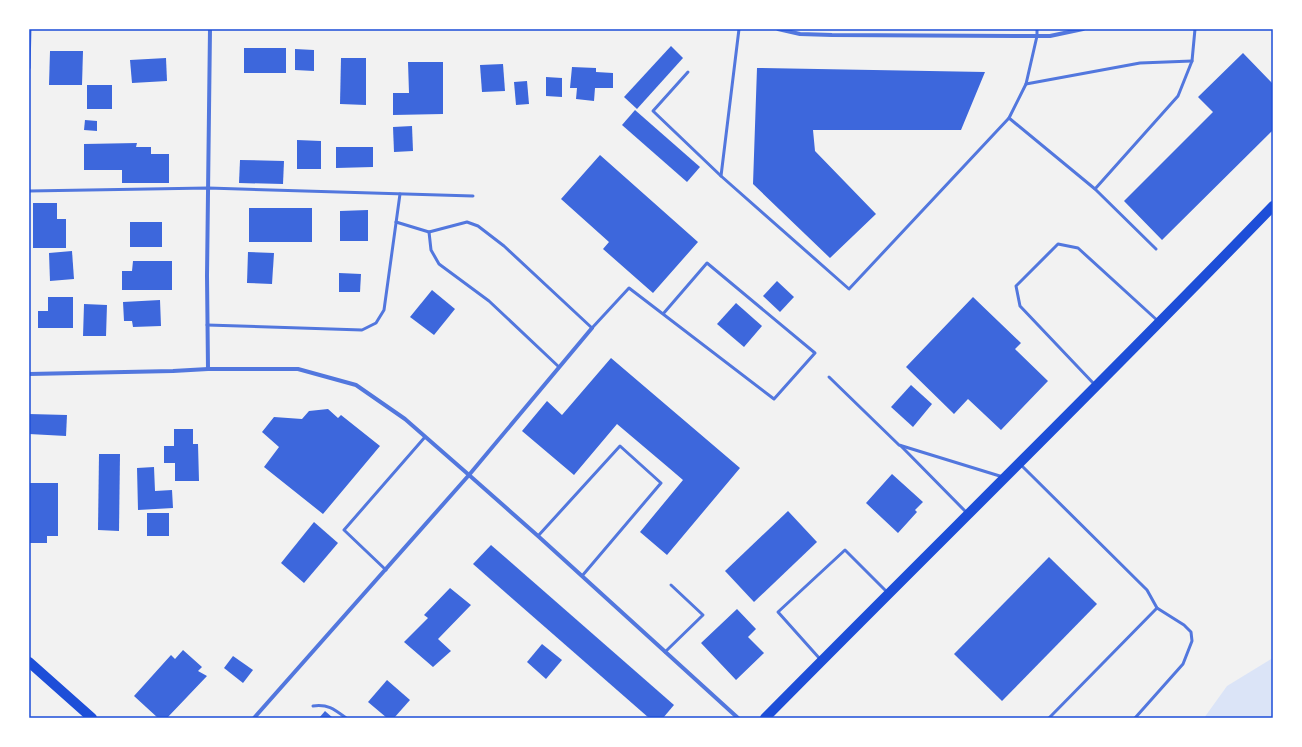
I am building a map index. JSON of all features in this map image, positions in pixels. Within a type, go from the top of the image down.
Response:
[{"type":"main road","points":[[765,718],[888,593],[1160,323],[1273,206]]},
{"type":"main road","points":[[29,662],[92,718]]},
{"type":"street","points":[[208,369],[207,325],[210,29]]},
{"type":"street","points":[[778,29],[800,34],[832,35],[1037,36],[1050,36],[1083,29]]},
{"type":"street","points":[[254,718],[469,476],[592,328]]},
{"type":"street","points":[[29,374],[208,369],[298,369],[356,385],[404,419],[425,437],[538,536],[738,718]]},
{"type":"lane","points":[[29,68],[30,29]]},
{"type":"lane","points":[[721,176],[739,29]]},
{"type":"lane","points":[[688,72],[653,111],[721,176],[849,289],[1009,118],[1026,84],[1037,36],[1037,29]]},
{"type":"lane","points":[[1094,189],[1178,96],[1192,61],[1195,29]]},
{"type":"lane","points":[[1026,84],[1140,63],[1192,61]]},
{"type":"lane","points":[[1009,118],[1094,189],[1156,249]]},
{"type":"lane","points":[[29,191],[208,188],[473,196]]},
{"type":"lane","points":[[207,325],[362,330],[376,323],[384,310],[400,194]]},
{"type":"lane","points":[[396,222],[428,232],[467,222],[478,226],[504,246],[592,328],[629,288],[774,399],[815,353],[707,263],[663,314]]},
{"type":"lane","points":[[428,232],[430,250],[439,264],[489,301],[560,367]]},
{"type":"lane","points":[[1096,386],[1020,306],[1016,286],[1058,244],[1078,248],[1160,323]]},
{"type":"lane","points":[[829,377],[968,514]]},
{"type":"lane","points":[[386,570],[344,530],[425,437]]},
{"type":"lane","points":[[899,445],[1005,477]]},
{"type":"lane","points":[[538,536],[620,446],[661,483],[582,576]]},
{"type":"lane","points":[[1019,463],[1147,590],[1157,608],[1184,625],[1191,632],[1192,640],[1183,664],[1135,718]]},
{"type":"lane","points":[[821,661],[778,612],[845,550],[888,593]]},
{"type":"lane","points":[[665,652],[703,615],[671,585]]},
{"type":"lane","points":[[1049,718],[1157,608]]},
{"type":"lane","points":[[313,706],[322,705],[331,707],[346,718]]},
{"type":"shaded area","points":[[1273,658],[1273,718],[1204,718],[1227,686]]},
{"type":"building","points":[[671,46],[683,58],[637,109],[624,97]]},
{"type":"building","points":[[244,48],[286,48],[286,73],[244,73]]},
{"type":"building","points":[[295,49],[314,50],[314,71],[295,70]]},
{"type":"building","points":[[50,51],[83,51],[82,85],[49,85]]},
{"type":"building","points":[[1243,53],[1273,84],[1273,130],[1162,240],[1124,201],[1213,112],[1198,97]]},
{"type":"building","points":[[166,58],[167,81],[132,83],[130,60]]},
{"type":"building","points":[[341,58],[366,58],[366,105],[340,104]]},
{"type":"building","points":[[408,62],[443,62],[443,114],[393,115],[393,93],[409,93]]},
{"type":"building","points":[[503,64],[505,91],[482,92],[480,65]]},
{"type":"building","points":[[572,67],[596,68],[596,72],[613,73],[613,88],[595,88],[594,101],[576,99],[577,88],[570,88]]},
{"type":"building","points":[[757,68],[985,72],[961,130],[813,130],[815,151],[876,214],[830,258],[753,184]]},
{"type":"building","points":[[546,77],[562,78],[562,97],[546,96]]},
{"type":"building","points":[[527,81],[529,104],[516,105],[514,82]]},
{"type":"building","points":[[87,85],[112,85],[112,109],[87,109]]},
{"type":"building","points":[[635,110],[700,167],[687,182],[622,125]]},
{"type":"building","points":[[85,120],[97,121],[97,131],[84,130]]},
{"type":"building","points":[[412,126],[413,151],[394,152],[393,127]]},
{"type":"building","points":[[297,140],[321,141],[321,169],[297,169]]},
{"type":"building","points":[[137,143],[136,147],[151,147],[151,154],[169,154],[169,183],[122,183],[122,170],[84,170],[84,144]]},
{"type":"building","points":[[336,147],[373,147],[373,167],[336,168]]},
{"type":"building","points":[[600,155],[698,242],[653,293],[603,249],[609,242],[561,199]]},
{"type":"building","points":[[240,160],[284,161],[283,184],[239,183]]},
{"type":"building","points":[[33,203],[57,203],[57,219],[66,219],[66,248],[33,248]]},
{"type":"building","points":[[249,208],[312,208],[312,242],[249,242]]},
{"type":"building","points":[[368,210],[368,241],[340,241],[340,211]]},
{"type":"building","points":[[130,222],[162,222],[162,247],[130,247]]},
{"type":"building","points":[[72,251],[74,279],[50,281],[49,253]]},
{"type":"building","points":[[248,252],[274,253],[272,284],[247,283]]},
{"type":"building","points":[[133,261],[172,261],[172,290],[122,290],[122,271],[132,271]]},
{"type":"building","points":[[339,273],[361,274],[360,292],[339,292]]},
{"type":"building","points":[[777,281],[794,297],[780,312],[763,296]]},
{"type":"building","points":[[432,290],[455,309],[434,335],[410,317]]},
{"type":"building","points":[[48,297],[73,297],[73,328],[38,328],[38,311],[48,311]]},
{"type":"building","points":[[973,297],[1021,343],[1015,349],[1048,381],[1001,430],[968,399],[954,414],[906,367]]},
{"type":"building","points":[[160,300],[161,326],[133,327],[132,321],[124,321],[123,302]]},
{"type":"building","points":[[736,303],[762,326],[744,347],[717,324]]},
{"type":"building","points":[[84,304],[107,305],[106,336],[83,336]]},
{"type":"building","points":[[611,358],[740,468],[667,555],[640,532],[683,480],[669,468],[617,424],[574,475],[522,431],[547,401],[562,415]]},
{"type":"building","points":[[911,385],[932,404],[913,427],[891,407]]},
{"type":"building","points":[[328,409],[338,418],[341,415],[380,446],[323,514],[264,467],[279,447],[262,432],[274,417],[302,419],[309,411]]},
{"type":"building","points":[[29,414],[67,415],[66,436],[29,434]]},
{"type":"building","points":[[174,429],[193,429],[193,444],[198,444],[199,481],[175,481],[175,463],[164,463],[164,446],[174,446]]},
{"type":"building","points":[[99,454],[120,454],[119,531],[98,530]]},
{"type":"building","points":[[154,467],[155,491],[172,490],[173,508],[138,510],[137,468]]},
{"type":"building","points":[[892,474],[923,502],[915,510],[917,512],[898,533],[866,503]]},
{"type":"building","points":[[29,483],[58,483],[58,536],[47,536],[47,543],[29,543]]},
{"type":"building","points":[[788,511],[817,542],[754,602],[725,571]]},
{"type":"building","points":[[147,513],[169,513],[169,536],[147,536]]},
{"type":"building","points":[[314,522],[338,543],[304,583],[281,563]]},
{"type":"building","points":[[491,545],[674,705],[663,718],[649,718],[473,564]]},
{"type":"building","points":[[1049,557],[1097,604],[1002,701],[954,654]]},
{"type":"building","points":[[450,588],[471,605],[438,639],[451,651],[433,667],[404,642],[428,618],[424,615]]},
{"type":"building","points":[[737,609],[756,629],[748,637],[764,653],[736,680],[701,643]]},
{"type":"building","points":[[542,644],[562,660],[546,679],[527,662]]},
{"type":"building","points":[[183,650],[202,667],[198,671],[207,676],[167,718],[158,718],[134,696],[171,655],[175,659]]},
{"type":"building","points":[[233,656],[253,670],[243,683],[224,668]]},
{"type":"building","points":[[387,680],[410,700],[394,718],[387,718],[368,702]]},
{"type":"building","points":[[325,711],[333,718],[319,718]]}]
